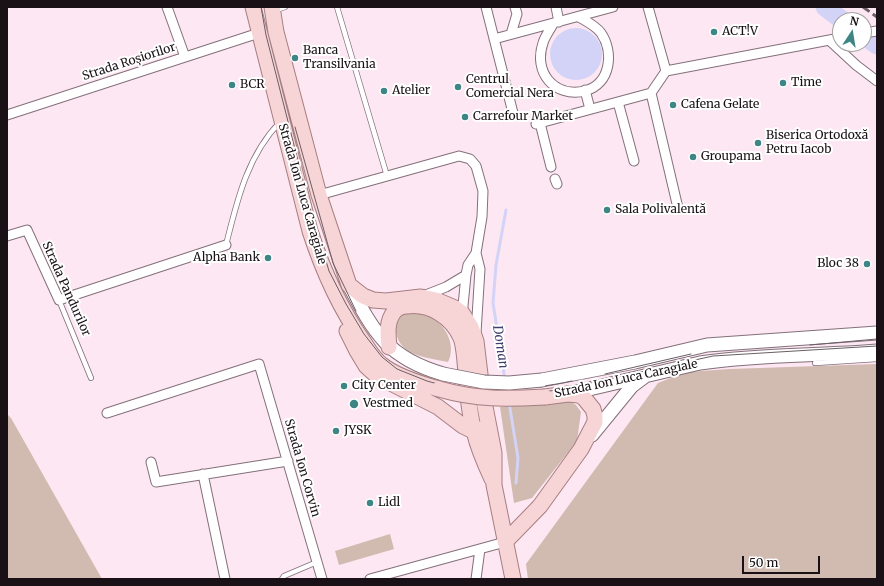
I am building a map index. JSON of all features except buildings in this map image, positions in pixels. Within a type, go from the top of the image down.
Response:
[{"type":"main road","name":"Strada Ion Luca Caragiale","points":[[253,7],[310,231],[319,259],[331,287],[357,333],[377,361],[390,370],[412,380],[439,389],[480,398],[500,399],[545,397],[568,394],[646,375],[718,360],[747,357],[877,351]]},
{"type":"main road","name":"Strada Ion Luca Caragiale","points":[[276,8],[280,47],[319,195],[349,285],[366,317],[379,336],[389,347],[412,363],[443,374],[484,382],[509,383],[542,380],[635,362],[713,344],[877,333]]},
{"type":"main road","points":[[319,259],[329,293],[357,351],[366,366],[378,376],[438,407],[463,426],[474,431],[479,430],[489,424]]},
{"type":"main road","points":[[349,285],[360,294],[373,300],[386,301],[421,297],[436,300],[462,313],[471,327],[467,388],[474,431],[481,456],[494,485]]},
{"type":"main road","points":[[389,347],[388,336],[390,318],[396,310],[411,305],[436,310],[469,340],[489,424],[494,453],[494,485],[513,579]]},
{"type":"main road","points":[[505,542],[540,506],[581,449],[632,386],[646,375]]},
{"type":"main road","points":[[568,394],[579,395],[584,398],[593,409],[595,416],[594,426],[581,449]]},
{"type":"street","points":[[167,7],[185,57]]},
{"type":"street","points":[[486,7],[513,113]]},
{"type":"street","points":[[511,34],[517,14],[515,7]]},
{"type":"street","points":[[556,7],[556,23],[543,43],[540,59],[543,73],[550,84],[560,89],[572,91],[585,90],[598,84],[606,73],[609,60],[608,44],[600,32],[579,17]]},
{"type":"street","points":[[494,39],[579,17],[610,7]]},
{"type":"street","points":[[648,7],[666,71]]},
{"type":"street","name":"Strada Roșiorilor","points":[[7,115],[259,33]]},
{"type":"street","points":[[554,175],[538,124],[651,93],[666,71],[832,40]]},
{"type":"street","points":[[846,52],[856,65],[877,81]]},
{"type":"street","points":[[585,90],[590,109]]},
{"type":"street","points":[[651,93],[678,208]]},
{"type":"street","points":[[618,102],[634,161]]},
{"type":"street","points":[[319,195],[459,156],[470,159],[477,170],[483,191],[482,217],[476,253],[468,265],[466,274],[462,313]]},
{"type":"street","name":"Strada Pandurilor","points":[[7,236],[27,230],[59,300]]},
{"type":"street","points":[[59,300],[226,245]]},
{"type":"street","points":[[469,340],[480,268],[476,253]]},
{"type":"street","points":[[421,297],[446,287],[466,274]]},
{"type":"street","name":"Strada Ion Corvin","points":[[107,413],[259,364],[322,579]]},
{"type":"street","points":[[151,462],[156,482],[288,462]]},
{"type":"street","points":[[203,474],[225,579]]},
{"type":"street","points":[[370,579],[505,542]]},
{"type":"street","points":[[476,579],[480,549]]},
{"type":"lane","points":[[337,7],[388,176]]},
{"type":"lane","points":[[226,245],[243,184],[253,159],[268,134],[282,120]]},
{"type":"lane","name":"Strada Pandurilor","points":[[59,300],[91,378]]},
{"type":"lane","points":[[816,363],[877,359]]},
{"type":"lane","points":[[282,579],[284,576],[317,562]]},
{"type":"shaded area","points":[[420,312],[432,317],[446,331],[449,337],[451,350],[448,362],[419,356],[404,348],[399,341],[396,332],[395,320],[401,314]]},
{"type":"shaded area","points":[[877,364],[877,579],[528,579],[526,564],[658,383],[686,372]]},
{"type":"shaded area","points":[[566,399],[576,405],[581,412],[577,441],[532,498],[514,503],[500,407]]},
{"type":"shaded area","points":[[7,414],[11,418],[102,579],[7,579]]},
{"type":"shaded area","points":[[390,534],[394,549],[339,565],[335,551]]},
{"type":"water","points":[[576,28],[586,30],[594,36],[600,44],[602,54],[600,64],[594,72],[586,78],[576,80],[566,78],[558,72],[552,64],[550,54],[552,44],[558,36],[566,30]]},
{"type":"waterway","points":[[825,7],[832,12]]},
{"type":"waterway","points":[[872,42],[877,45]]},
{"type":"waterway","name":"Doman","points":[[505,380],[493,303],[496,265],[506,210]]},
{"type":"waterway","name":"Doman","points":[[509,402],[518,458],[516,483]]},
{"type":"tram line","points":[[261,7],[266,35],[310,208],[329,271],[364,334],[382,357],[397,369],[427,381],[463,391],[486,395],[523,395],[563,389],[713,356],[877,346]]},
{"type":"tram line","points":[[295,127],[333,263],[356,311]]},
{"type":"tram line","points":[[810,345],[877,339]]},
{"type":"tram line","points":[[605,374],[691,354]]},
{"type":"tram line","points":[[440,379],[489,388],[539,387],[572,381]]},
{"type":"railway","points":[[863,7],[877,17]]},
{"type":"place","name":"ACT!V","points":[[714,32]]},
{"type":"place","name":"Banca Transilvania","points":[[295,58]]},
{"type":"place","name":"Time","points":[[783,83]]},
{"type":"place","name":"BCR","points":[[232,85]]},
{"type":"place","name":"Centrul Comercial Nera","points":[[458,87]]},
{"type":"place","name":"Atelier","points":[[384,91]]},
{"type":"place","name":"Cafena Gelate","points":[[673,105]]},
{"type":"place","name":"Carrefour Market","points":[[465,117]]},
{"type":"place","name":"Biserica Ortodoxă Petru Iacob","points":[[758,143]]},
{"type":"place","name":"Groupama","points":[[693,157]]},
{"type":"place","name":"Sala Polivalentă","points":[[607,210]]},
{"type":"place","name":"Alpha Bank","points":[[268,258]]},
{"type":"place","name":"Bloc 38","points":[[867,264]]},
{"type":"place","name":"City Center","points":[[344,386]]},
{"type":"place","name":"Vestmed","points":[[354,404]]},
{"type":"place","name":"JYSK","points":[[336,431]]},
{"type":"place","name":"Lidl","points":[[370,503]]}]
